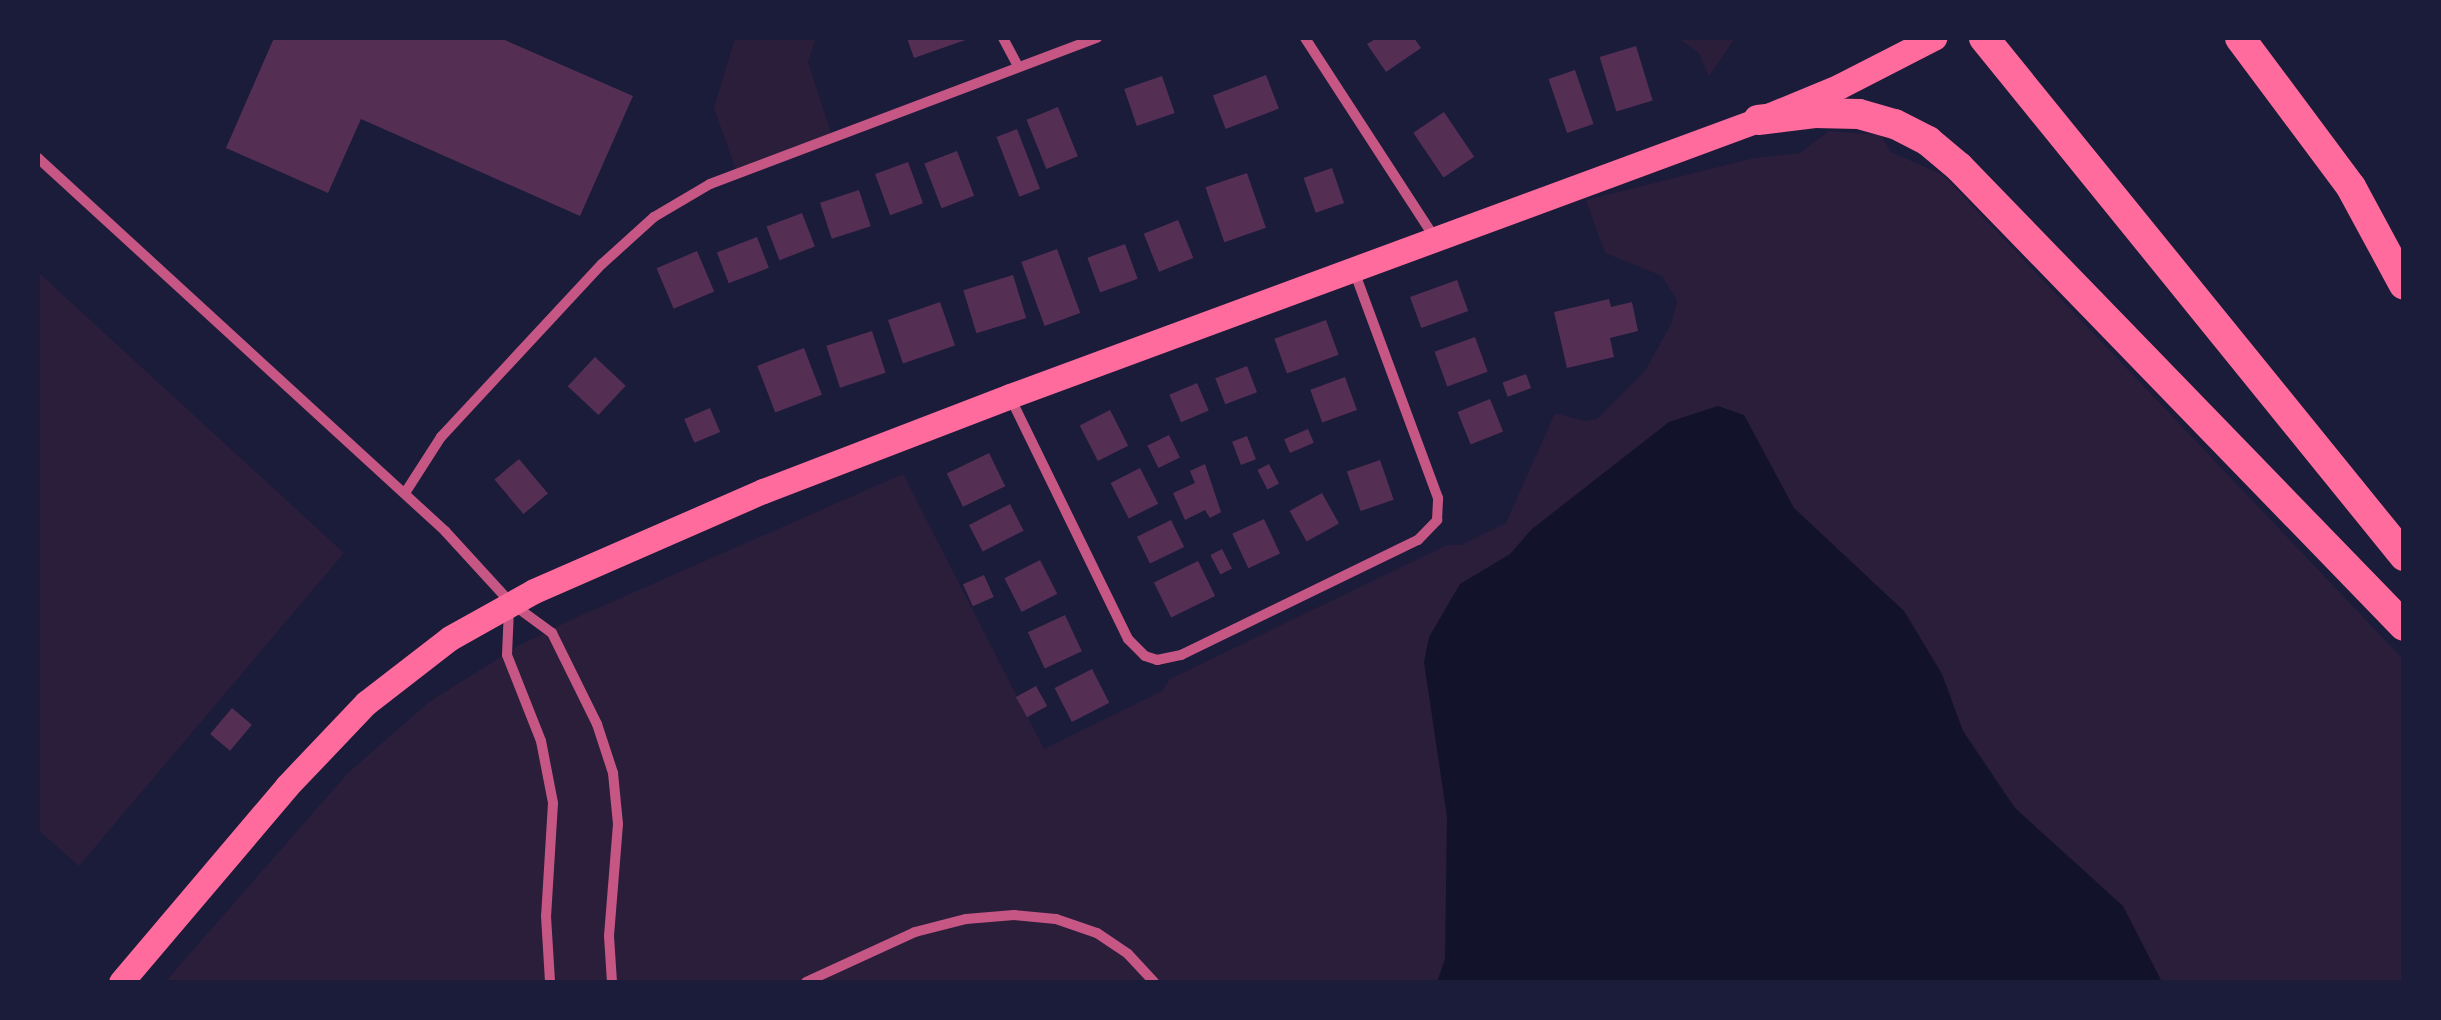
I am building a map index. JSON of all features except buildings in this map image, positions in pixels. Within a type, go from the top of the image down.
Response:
[{"type":"highway","points":[[1984,38],[2404,556]]},
{"type":"highway","points":[[2240,38],[2351,187],[2404,284]]},
{"type":"highway","points":[[1758,120],[1815,113],[1859,114],[1895,124],[1928,141],[1974,182],[2404,626]]},
{"type":"main road","points":[[121,982],[287,786],[366,703],[430,652],[511,603],[746,499],[1010,396],[1758,120],[1924,43]]},
{"type":"street","points":[[1003,38],[1018,66]]},
{"type":"street","points":[[405,494],[442,437],[602,264],[654,217],[710,184],[1097,38]]},
{"type":"street","points":[[1305,38],[1436,239]]},
{"type":"street","points":[[38,158],[405,494],[470,556],[511,603],[552,633],[585,696],[613,773],[618,824],[609,936],[612,982]]},
{"type":"street","points":[[1010,396],[1128,639],[1145,656],[1157,660],[1181,656],[1418,540],[1437,520],[1438,498],[1354,268]]},
{"type":"street","points":[[511,603],[507,655],[540,741],[553,803],[546,916],[550,982]]},
{"type":"street","points":[[806,982],[915,932],[966,919],[1014,915],[1056,919],[1097,934],[1128,954],[1154,982]]},
{"type":"shaded area","points":[[735,38],[816,38],[808,62],[833,139],[737,173],[714,108]]},
{"type":"shaded area","points":[[1678,38],[1735,38],[1709,76],[1699,53]]},
{"type":"shaded area","points":[[1829,131],[1881,135],[1891,152],[1943,175],[2403,659],[2403,982],[165,982],[348,773],[429,702],[518,646],[575,618],[903,474],[1044,749],[1162,691],[1170,679],[1447,545],[1461,545],[1506,523],[1555,413],[1584,421],[1597,419],[1645,371],[1672,322],[1677,300],[1662,276],[1605,253],[1586,200],[1754,158],[1800,153]]},
{"type":"shaded area","points":[[38,272],[344,553],[79,866],[38,830]]},
{"type":"shaded area","points":[[1718,406],[1744,415],[1794,508],[1904,611],[1942,674],[1963,731],[2015,808],[2123,906],[2162,982],[1437,982],[1445,959],[1447,817],[1424,662],[1429,637],[1460,584],[1510,554],[1532,529],[1669,422]]}]
